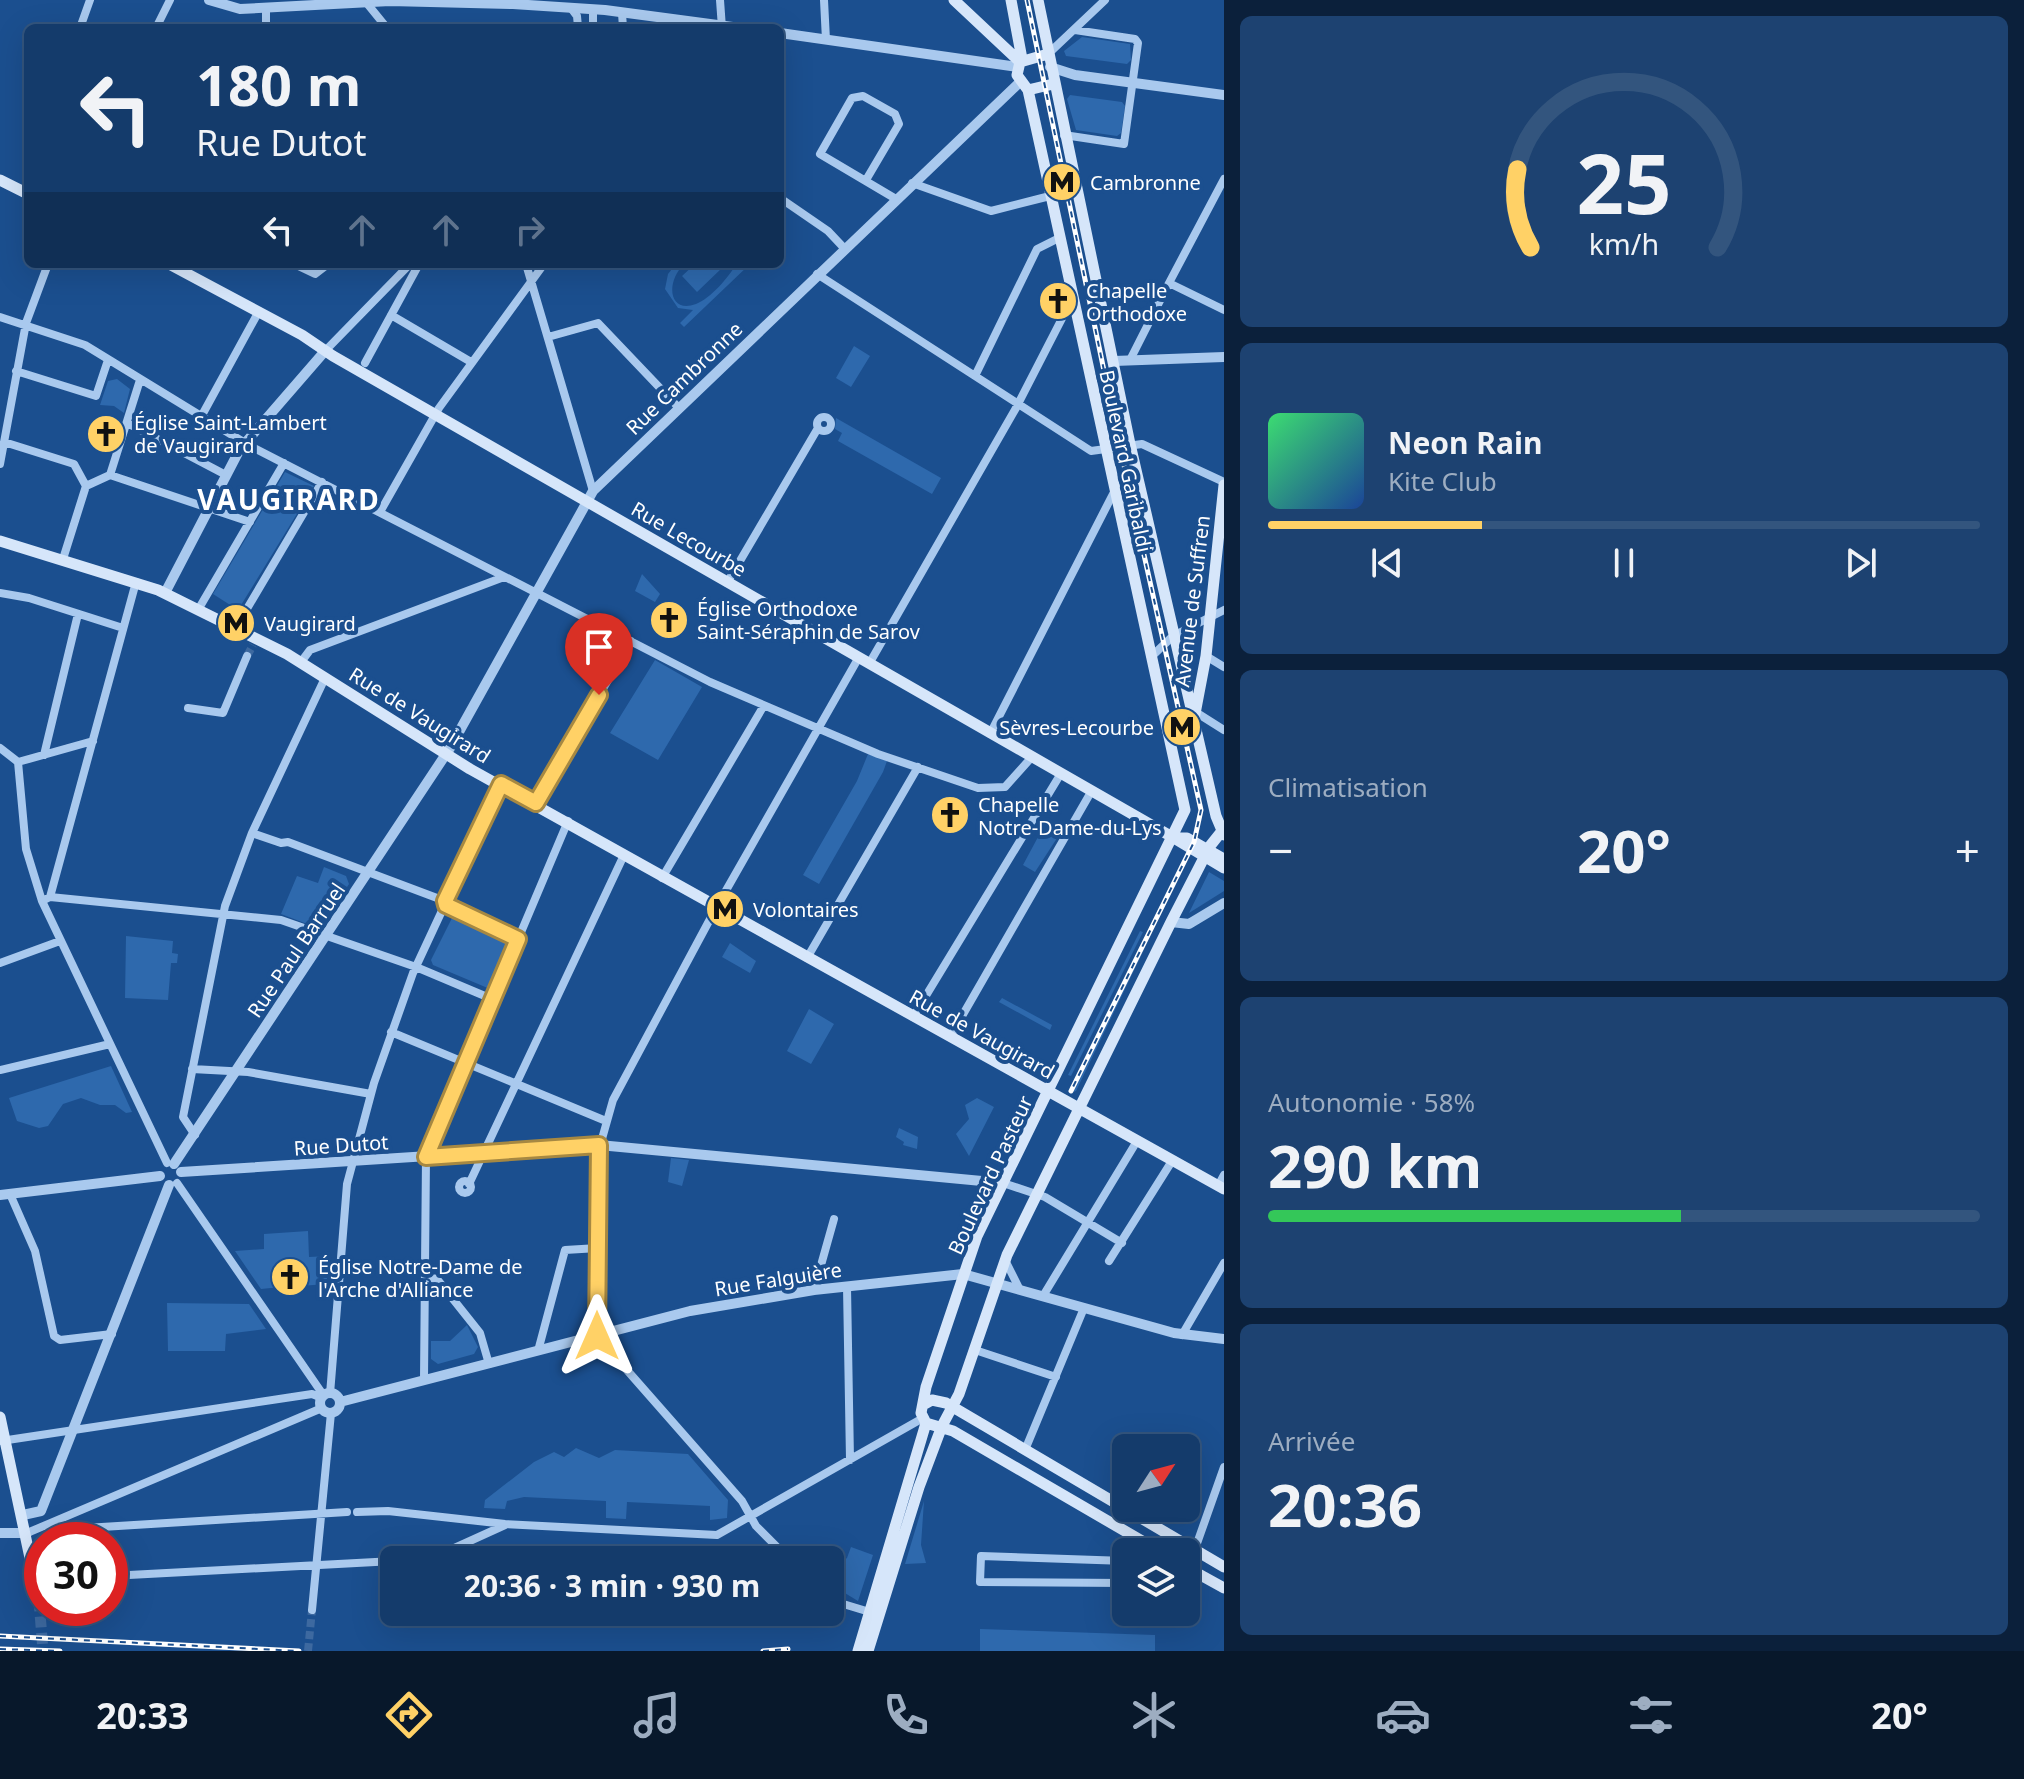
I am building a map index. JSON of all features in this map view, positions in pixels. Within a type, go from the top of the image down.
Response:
[{"type":"main road","points":[[954,0],[1020,62],[1049,61]]},
{"type":"main road","name":"Boulevard Garibaldi","points":[[1011,0],[1024,86],[1113,494],[1185,804],[1183,819],[1174,838]]},
{"type":"main road","name":"Boulevard Garibaldi","points":[[1038,0],[1130,444],[1173,636],[1223,832],[1206,853]]},
{"type":"main road","points":[[1024,86],[1053,84]]},
{"type":"main road","points":[[0,180],[24,190]]},
{"type":"main road","name":"Rue Lecourbe","points":[[177,268],[259,311],[435,415],[590,496],[727,583],[1174,838],[1192,839],[1206,853]]},
{"type":"main road","name":"Avenue de Suffren","points":[[1195,716],[1206,656],[1209,601],[1224,484]]},
{"type":"main road","name":"Rue de Vaugirard","points":[[0,541],[165,593],[254,642],[301,662],[446,755],[568,821],[662,878],[1172,1161],[1222,1183]]},
{"type":"main road","points":[[1174,838],[1224,859]]},
{"type":"main road","name":"Boulevard Pasteur","points":[[876,1617],[925,1421],[923,1405],[963,1274],[1003,1183],[1174,838]]},
{"type":"main road","points":[[1206,853],[1224,868]]},
{"type":"main road","points":[[868,1651],[876,1617],[919,1487],[975,1350],[1005,1260],[1206,853]]},
{"type":"main road","points":[[923,1405],[935,1399],[952,1407],[1176,1538]]},
{"type":"main road","points":[[0,1417],[2,1441],[25,1522]]},
{"type":"main road","points":[[925,1421],[942,1426],[1137,1538]]},
{"type":"main road","points":[[1200,1552],[1224,1567]]},
{"type":"main road","points":[[1200,1575],[1224,1588]]},
{"type":"main road","points":[[858,1651],[876,1617]]},
{"type":"street","points":[[81,24],[90,0]]},
{"type":"street","points":[[158,24],[170,0]]},
{"type":"street","points":[[209,0],[240,9],[265,4],[365,1],[513,2],[571,8],[593,19],[604,5],[622,13],[701,24]]},
{"type":"street","points":[[720,0],[722,24]]},
{"type":"street","points":[[824,0],[826,40]]},
{"type":"street","points":[[1105,0],[1049,61],[1075,75],[1224,95]]},
{"type":"street","points":[[365,1],[384,24]]},
{"type":"street","points":[[265,4],[268,24]]},
{"type":"street","points":[[571,8],[577,16],[578,24]]},
{"type":"street","points":[[622,13],[623,24]]},
{"type":"street","points":[[1064,135],[1124,144],[1134,83],[1138,43],[1135,39],[1075,30]]},
{"type":"street","points":[[784,35],[1020,62]]},
{"type":"street","points":[[1053,84],[1075,75]]},
{"type":"street","name":"Rue Cambronne","points":[[446,755],[590,496],[912,183],[1024,86]]},
{"type":"street","points":[[866,180],[899,124],[895,114],[863,96],[852,98],[820,154],[896,199]]},
{"type":"street","points":[[1130,360],[1224,179]]},
{"type":"street","points":[[912,183],[991,211],[1050,196]]},
{"type":"street","points":[[784,201],[828,231],[844,248]]},
{"type":"street","points":[[975,376],[1037,249],[1059,238]]},
{"type":"street","points":[[0,464],[26,323],[47,268]]},
{"type":"street","points":[[302,268],[315,274],[324,268]]},
{"type":"street","points":[[165,593],[244,443],[325,351],[406,268]]},
{"type":"street","points":[[365,363],[417,268]]},
{"type":"street","points":[[527,268],[590,496]]},
{"type":"street","points":[[380,512],[435,415],[541,268]]},
{"type":"street","points":[[817,274],[1091,451],[1142,444],[1224,484]]},
{"type":"street","points":[[1169,283],[1224,310]]},
{"type":"street","points":[[777,1546],[750,1516],[742,1501],[597,1336],[599,1145],[613,1100],[716,908],[817,730],[864,660],[1018,402],[1072,299]]},
{"type":"street","points":[[201,417],[259,311]]},
{"type":"street","points":[[391,315],[471,362]]},
{"type":"street","points":[[0,317],[26,323],[85,345],[244,443],[763,707],[817,730],[978,788],[1005,787],[1031,758]]},
{"type":"street","points":[[548,337],[598,323],[679,408]]},
{"type":"street","points":[[1114,361],[1224,357]]},
{"type":"street","points":[[16,371],[96,396],[108,360]]},
{"type":"street","points":[[110,475],[140,380]]},
{"type":"street","points":[[127,423],[226,475]]},
{"type":"street","points":[[727,583],[818,428]]},
{"type":"street","points":[[4,442],[74,464],[86,486],[63,559]]},
{"type":"street","points":[[198,610],[284,463]]},
{"type":"street","points":[[86,486],[110,475],[250,522]]},
{"type":"street","points":[[235,629],[322,482]]},
{"type":"street","points":[[990,734],[1113,494]]},
{"type":"street","points":[[301,662],[310,650],[504,577]]},
{"type":"street","points":[[46,899],[136,582]]},
{"type":"street","points":[[0,593],[29,598],[123,628]]},
{"type":"street","points":[[1209,601],[1224,607]]},
{"type":"street","points":[[1151,657],[1173,636],[1208,619],[1224,607]]},
{"type":"street","points":[[44,755],[78,614]]},
{"type":"street","points":[[536,803],[631,641]]},
{"type":"street","points":[[188,708],[223,713],[247,656]]},
{"type":"street","points":[[1206,656],[1224,667]]},
{"type":"street","points":[[195,1135],[183,1117],[223,913],[252,833],[325,678]]},
{"type":"street","points":[[662,878],[763,707]]},
{"type":"street","points":[[1195,716],[1224,730]]},
{"type":"street","points":[[18,762],[93,741]]},
{"type":"street","points":[[0,748],[18,762],[26,849],[60,941],[174,1173],[326,1402]]},
{"type":"street","name":"Rue Paul Barruel","points":[[23,1515],[41,1511],[174,1173],[195,1135],[446,755]]},
{"type":"street","points":[[807,958],[918,767]]},
{"type":"street","points":[[913,1017],[1060,775]]},
{"type":"street","points":[[312,1610],[326,1402],[347,1184],[371,1094],[416,967],[501,784]]},
{"type":"street","points":[[950,1037],[1091,792]]},
{"type":"street","points":[[424,1379],[426,1157],[568,821]]},
{"type":"street","points":[[252,833],[281,843],[288,842],[369,872],[445,903],[518,939]]},
{"type":"street","points":[[469,1184],[624,855]]},
{"type":"street","points":[[46,899],[281,920],[416,967],[492,999]]},
{"type":"street","points":[[1171,922],[1189,924],[1224,903]]},
{"type":"street","points":[[0,963],[60,941]]},
{"type":"street","points":[[391,1032],[606,1121]]},
{"type":"street","points":[[0,1070],[110,1044]]},
{"type":"street","points":[[192,1069],[239,1071],[371,1094]]},
{"type":"street","points":[[1043,1296],[1137,1141]]},
{"type":"street","name":"Rue Dutot","points":[[174,1173],[599,1145],[1003,1183]]},
{"type":"street","points":[[1109,1261],[1172,1161]]},
{"type":"street","points":[[112,1334],[60,1340],[54,1336],[35,1251],[5,1195],[174,1173]]},
{"type":"street","points":[[1003,1183],[1037,1193],[1122,1243]]},
{"type":"street","points":[[814,1290],[834,1219]]},
{"type":"street","points":[[538,1351],[565,1250],[598,1248]]},
{"type":"street","points":[[1005,1260],[1020,1290]]},
{"type":"street","points":[[1182,1335],[1224,1263]]},
{"type":"street","name":"Rue Falguière","points":[[326,1402],[337,1411],[340,1402],[690,1311],[814,1290],[963,1274],[1182,1335],[1224,1339]]},
{"type":"street","points":[[425,1277],[437,1279],[480,1333],[489,1364]]},
{"type":"street","points":[[847,1287],[850,1460]]},
{"type":"street","points":[[1025,1450],[1084,1308]]},
{"type":"street","points":[[975,1350],[1056,1377]]},
{"type":"street","points":[[2,1441],[312,1394],[326,1402]]},
{"type":"street","points":[[54,1522],[326,1402]]},
{"type":"street","points":[[128,1526],[388,1511],[505,1524],[717,1535],[925,1421]]},
{"type":"street","points":[[1199,1538],[1224,1467]]},
{"type":"street","points":[[458,1546],[505,1524]]},
{"type":"street","points":[[0,1533],[24,1533]]},
{"type":"street","points":[[981,1556],[1126,1561],[1126,1583],[980,1582],[981,1556]]},
{"type":"street","points":[[128,1575],[380,1562]]},
{"type":"street","points":[[844,1605],[876,1617]]},
{"type":"shaded area","points":[[1082,37],[1130,44],[1131,60],[1127,64],[1066,56],[1064,51]]},
{"type":"shaded area","points":[[1070,95],[1122,102],[1125,106],[1121,133],[1117,136],[1076,130],[1067,99]]},
{"type":"shaded area","points":[[673,268],[681,268],[674,280],[673,295],[680,305],[687,306],[696,304],[713,292],[733,268],[746,268],[684,327],[680,323],[693,310],[678,308],[665,289],[668,274]]},
{"type":"shaded area","points":[[691,268],[722,268],[697,292],[682,276]]},
{"type":"shaded area","points":[[854,346],[870,356],[851,387],[836,378]]},
{"type":"shaded area","points":[[117,379],[130,389],[124,413],[114,406],[100,405],[108,381]]},
{"type":"shaded area","points":[[836,418],[941,478],[932,494],[838,441],[842,433],[835,429]]},
{"type":"shaded area","points":[[285,472],[314,486],[238,610],[213,594]]},
{"type":"shaded area","points":[[642,574],[660,594],[655,602],[635,591]]},
{"type":"shaded area","points":[[655,660],[702,687],[658,760],[610,733]]},
{"type":"shaded area","points":[[868,754],[887,761],[883,772],[819,884],[803,875],[857,781]]},
{"type":"shaded area","points":[[1045,824],[1061,832],[1035,872],[1023,865]]},
{"type":"shaded area","points":[[324,867],[346,876],[349,884],[323,923],[315,927],[281,914],[297,876],[318,883]]},
{"type":"shaded area","points":[[1209,872],[1224,881],[1224,891],[1189,913]]},
{"type":"shaded area","points":[[453,916],[508,941],[490,989],[433,965],[431,960]]},
{"type":"shaded area","points":[[1140,931],[1143,932],[1071,1076],[1068,1075]]},
{"type":"shaded area","points":[[1151,935],[1076,1091],[1073,1092]]},
{"type":"shaded area","points":[[126,936],[173,941],[172,953],[178,954],[177,963],[171,963],[168,1000],[125,998]]},
{"type":"shaded area","points":[[730,943],[756,961],[750,973],[722,957]]},
{"type":"shaded area","points":[[1002,998],[1052,1025],[1050,1030],[999,1002]]},
{"type":"shaded area","points":[[809,1009],[834,1024],[811,1064],[787,1051]]},
{"type":"shaded area","points":[[111,1066],[132,1112],[126,1113],[115,1105],[100,1105],[81,1098],[63,1104],[48,1126],[39,1128],[17,1121],[9,1098]]},
{"type":"shaded area","points":[[977,1098],[994,1107],[969,1156],[956,1134],[969,1119],[965,1105]]},
{"type":"shaded area","points":[[899,1128],[918,1137],[917,1149],[903,1145],[904,1142],[896,1137]]},
{"type":"shaded area","points":[[671,1158],[689,1160],[682,1186],[668,1182]]},
{"type":"shaded area","points":[[308,1231],[309,1257],[329,1256],[327,1284],[300,1286],[298,1266],[279,1268],[281,1287],[261,1289],[235,1251],[264,1249],[264,1234]]},
{"type":"shaded area","points":[[167,1303],[249,1304],[266,1329],[226,1334],[225,1351],[168,1351]]},
{"type":"shaded area","points":[[467,1325],[478,1347],[474,1354],[438,1364],[431,1359],[431,1341],[450,1341]]},
{"type":"shaded area","points":[[576,1448],[599,1458],[615,1450],[688,1454],[728,1500],[727,1518],[710,1520],[710,1506],[627,1502],[626,1519],[606,1518],[606,1501],[524,1497],[507,1501],[505,1509],[484,1508],[485,1500],[534,1462],[554,1452],[564,1457]]},
{"type":"shaded area","points":[[924,1501],[921,1545],[926,1563],[905,1564]]},
{"type":"shaded area","points":[[851,1547],[873,1555],[858,1601],[844,1592],[844,1560]]},
{"type":"shaded area","points":[[980,1629],[1155,1635],[1155,1651],[980,1651]]},
{"type":"tunnel","points":[[247,656],[253,645]]},
{"type":"tunnel","points":[[308,1651],[312,1610]]},
{"type":"tunnel","points":[[41,1626],[43,1651]]},
{"type":"railway","points":[[1027,0],[1119,443],[1201,810],[1194,842],[1071,1091]]},
{"type":"railway","points":[[0,1636],[299,1651]]},
{"type":"railway","points":[[0,1649],[60,1651]]},
{"type":"railway","points":[[763,1651],[788,1649]]},
{"type":"place","name":"Cambronne","points":[[1062,182]]},
{"type":"place","name":"Chapelle Orthodoxe","points":[[1058,301]]},
{"type":"place","name":"Église Saint-Lambert de Vaugirard","points":[[106,434]]},
{"type":"place","name":"Église Orthodoxe Saint-Séraphin de Sarov","points":[[669,620]]},
{"type":"place","name":"Vaugirard","points":[[236,623]]},
{"type":"place","name":"Sèvres-Lecourbe","points":[[1182,727]]},
{"type":"place","name":"Chapelle Notre-Dame-du-Lys","points":[[950,815]]},
{"type":"place","name":"Volontaires","points":[[725,909]]},
{"type":"place","name":"Église Notre-Dame de l'Arche d'Alliance","points":[[290,1277]]},
{"type":"district","name":"VAUGIRARD","points":[[289,499]]},
{"type":"route","points":[[597,1336],[599,1145],[426,1157],[518,939],[446,905],[445,901],[501,784],[536,803],[599,695]]}]
